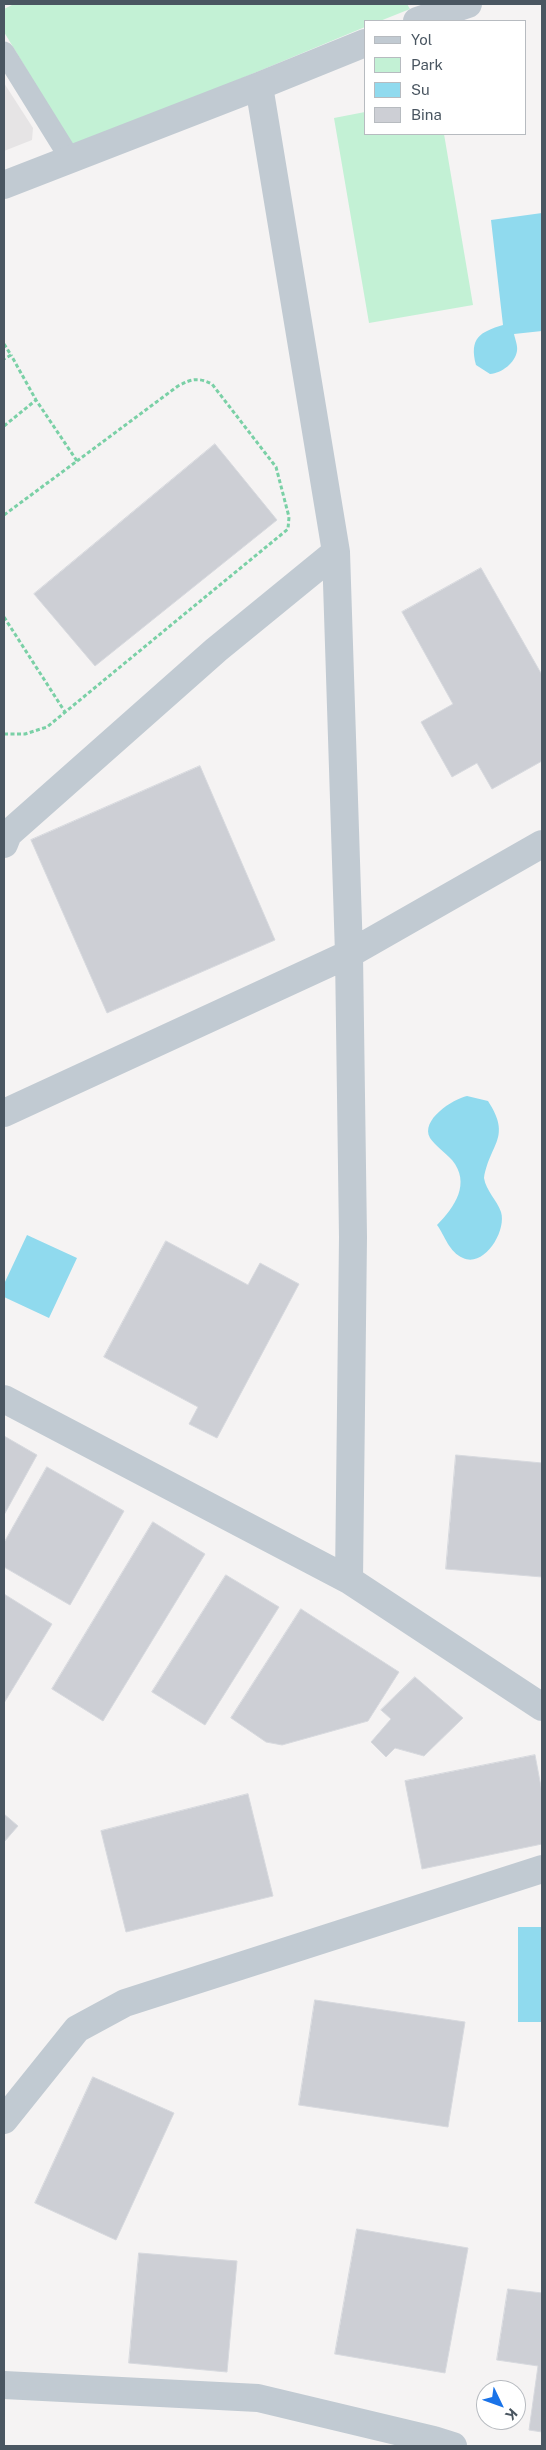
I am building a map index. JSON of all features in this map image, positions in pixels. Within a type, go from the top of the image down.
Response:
[{"type":"street","points":[[423,14],[468,4]]},
{"type":"street","points":[[4,185],[364,43]]},
{"type":"street","points":[[259,86],[336,552],[349,954],[353,1237],[349,1580]]},
{"type":"street","points":[[5,837],[216,650],[336,552]]},
{"type":"street","points":[[4,1113],[349,954],[542,844]]},
{"type":"street","points":[[4,1399],[349,1580],[542,1707]]},
{"type":"street","points":[[4,2120],[77,2029],[125,2003],[542,1869]]},
{"type":"street","points":[[4,2385],[258,2398],[441,2444]]},
{"type":"lane","points":[[4,52],[71,160]]},
{"type":"path","points":[[4,344],[36,400],[77,461]]},
{"type":"path","points":[[4,359],[11,355]]},
{"type":"path","points":[[4,515],[178,386],[191,379],[200,378],[212,384],[276,467],[290,523],[288,529],[47,727],[25,734],[4,734]]},
{"type":"path","points":[[4,426],[36,400]]},
{"type":"path","points":[[4,618],[65,712]]},
{"type":"shaded area","points":[[4,83],[33,128],[32,140],[4,151]]},
{"type":"green space","points":[[14,4],[407,4],[410,9],[382,20],[364,20],[364,27],[74,148],[4,32],[4,9]]},
{"type":"green space","points":[[364,112],[364,135],[444,135],[473,305],[369,323],[334,118]]},
{"type":"water","points":[[542,213],[542,331],[514,334],[517,349],[514,360],[503,369],[490,374],[476,365],[474,348],[478,338],[488,330],[503,325],[491,220]]},
{"type":"water","points":[[467,1096],[488,1101],[495,1113],[499,1132],[484,1178],[501,1212],[502,1220],[501,1229],[492,1246],[479,1258],[471,1260],[463,1258],[454,1252],[437,1225],[455,1203],[460,1186],[460,1177],[458,1169],[452,1160],[432,1141],[428,1131],[430,1124],[439,1111],[454,1101]]},
{"type":"water","points":[[27,1235],[77,1258],[49,1318],[4,1297],[4,1284]]},
{"type":"water","points":[[518,1927],[542,1927],[542,2022],[518,2022]]},
{"type":"building","points":[[215,444],[277,520],[95,666],[34,594]]},
{"type":"building","points":[[481,568],[542,675],[542,761],[492,789],[477,763],[452,777],[421,722],[453,704],[402,612]]},
{"type":"building","points":[[200,766],[275,940],[107,1013],[31,840]]},
{"type":"building","points":[[166,1241],[248,1285],[260,1263],[299,1284],[217,1438],[189,1424],[198,1407],[104,1357]]},
{"type":"building","points":[[4,1436],[37,1455],[4,1515]]},
{"type":"building","points":[[456,1455],[542,1463],[542,1577],[446,1569]]},
{"type":"building","points":[[47,1467],[124,1511],[70,1605],[4,1567],[4,1543]]},
{"type":"building","points":[[153,1522],[205,1554],[103,1721],[52,1689]]},
{"type":"building","points":[[226,1575],[279,1607],[205,1725],[152,1692]]},
{"type":"building","points":[[4,1594],[52,1624],[4,1703]]},
{"type":"building","points":[[301,1609],[399,1672],[368,1721],[282,1745],[266,1742],[231,1718]]},
{"type":"building","points":[[415,1677],[463,1718],[424,1756],[395,1748],[386,1757],[371,1742],[391,1719],[381,1710]]},
{"type":"building","points":[[535,1755],[542,1792],[542,1844],[422,1869],[405,1781]]},
{"type":"building","points":[[248,1794],[273,1896],[126,1932],[101,1831]]},
{"type":"building","points":[[4,1814],[18,1826],[4,1842]]},
{"type":"building","points":[[315,2000],[465,2022],[448,2127],[299,2105]]},
{"type":"building","points":[[93,2077],[174,2113],[116,2240],[35,2203]]},
{"type":"building","points":[[357,2229],[468,2248],[445,2373],[335,2354]]},
{"type":"building","points":[[139,2253],[237,2261],[227,2372],[129,2363]]},
{"type":"building","points":[[508,2289],[542,2293],[542,2432],[529,2430],[538,2366],[497,2360]]}]
